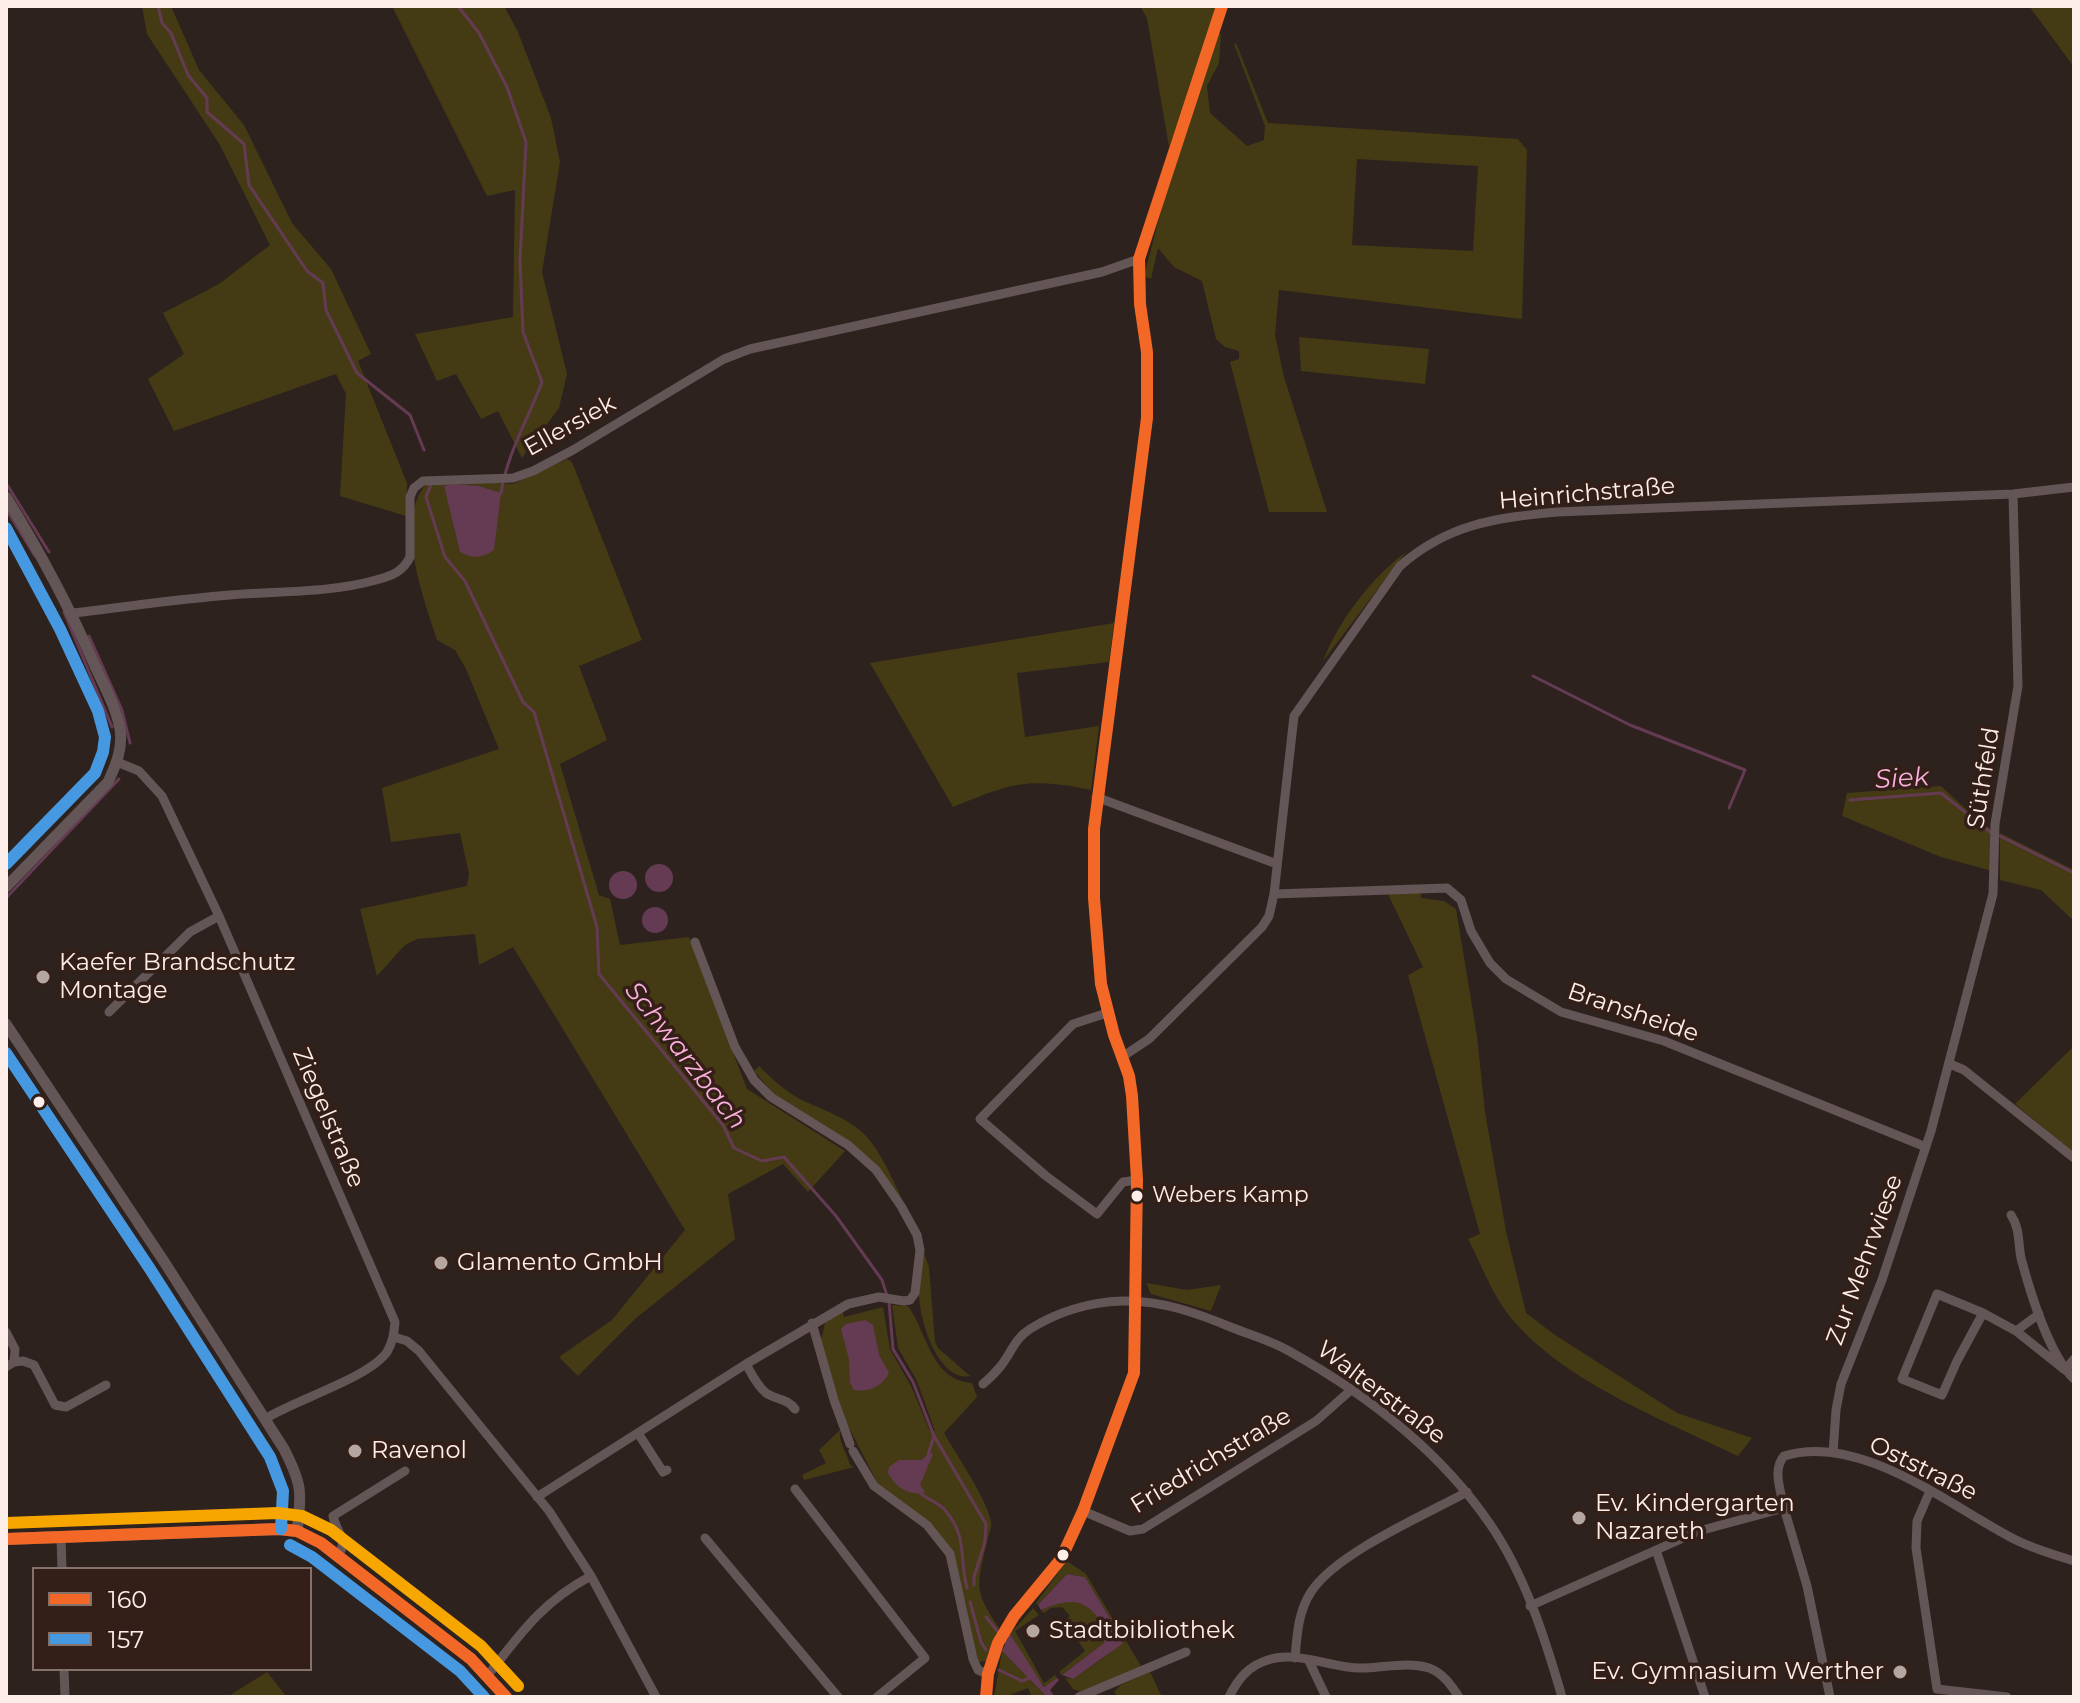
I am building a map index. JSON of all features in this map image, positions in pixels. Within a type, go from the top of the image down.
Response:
[{"type":"main road","points":[[6,1539],[279,1529],[297,1531],[321,1543],[471,1659],[506,1697]]},
{"type":"street","points":[[986,1697],[992,1660],[1006,1628],[1061,1559],[1083,1511],[1134,1373],[1137,1180],[1132,1096],[1107,1013],[1096,943],[1093,852],[1096,797],[1147,418],[1147,352],[1140,304],[1139,259],[1222,6]]},
{"type":"street","name":"Ellersiek","points":[[73,613],[375,581],[394,574],[406,565],[410,557],[410,497],[414,488],[423,481],[504,478],[533,471],[724,359],[750,349],[1102,272],[1139,259]]},
{"type":"street","name":"Heinrichstraße","points":[[1122,1057],[1149,1039],[1262,927],[1269,916],[1294,716],[1400,566],[1439,537],[1519,515],[1565,511],[2013,494],[2074,487]]},
{"type":"street","name":"Süthfeld","points":[[1944,1083],[1993,894],[1995,824],[2017,695],[2013,494]]},
{"type":"street","points":[[6,497],[46,561],[73,613],[120,730],[117,762],[108,782],[6,887]]},
{"type":"street","name":"Ziegelstraße","points":[[117,762],[139,771],[162,796],[219,916],[395,1322],[394,1337]]},
{"type":"street","points":[[1096,797],[1277,864]]},
{"type":"street","name":"Bransheide","points":[[1274,894],[1447,888],[1461,900],[1471,931],[1490,963],[1506,979],[1561,1012],[1664,1041],[1926,1147]]},
{"type":"street","points":[[109,1012],[190,932],[219,916]]},
{"type":"street","points":[[537,1497],[812,1323],[848,1304],[879,1297],[910,1300],[915,1293],[920,1250],[917,1235],[909,1221],[876,1170],[858,1154],[771,1097],[754,1080],[735,1047],[695,942]]},
{"type":"street","points":[[1107,1013],[1073,1024],[980,1119],[1046,1176],[1097,1214],[1123,1182],[1137,1180]]},
{"type":"street","points":[[6,1024],[163,1260],[298,1476],[301,1490],[297,1531]]},
{"type":"street","points":[[1950,1064],[1964,1070],[2074,1158]]},
{"type":"street","name":"Zur Mehrwiese","points":[[1833,1453],[1841,1384],[1882,1280],[1944,1083]]},
{"type":"street","points":[[2011,1215],[2018,1224],[2018,1244],[2039,1314],[2065,1370]]},
{"type":"street","points":[[1983,1313],[1942,1395],[1902,1379],[1937,1294],[1983,1313],[2016,1331],[2074,1379]]},
{"type":"street","name":"Walterstraße","points":[[983,1384],[1002,1364],[1020,1337],[1038,1325],[1080,1307],[1108,1302],[1162,1304],[1199,1314],[1287,1350],[1351,1390],[1426,1447],[1467,1492],[1492,1526],[1516,1568],[1562,1697]]},
{"type":"street","points":[[2016,1331],[2039,1314]]},
{"type":"street","points":[[812,1323],[834,1400],[852,1447],[874,1486],[927,1525],[950,1554],[973,1659],[978,1670],[988,1674]]},
{"type":"street","points":[[6,1332],[15,1349],[10,1364]]},
{"type":"street","points":[[265,1419],[362,1371],[382,1357],[394,1337],[407,1341],[419,1351],[537,1497],[591,1576],[656,1697]]},
{"type":"street","points":[[2065,1370],[2074,1359]]},
{"type":"street","points":[[10,1364],[23,1361],[34,1365],[55,1405],[59,1407],[66,1407],[106,1385]]},
{"type":"street","points":[[746,1364],[762,1390],[790,1402],[795,1409]]},
{"type":"street","name":"Friedrichstraße","points":[[1083,1511],[1130,1531],[1143,1529],[1316,1421],[1351,1390]]},
{"type":"street","points":[[638,1433],[663,1472],[667,1470]]},
{"type":"street","name":"Oststraße","points":[[1784,1508],[1777,1473],[1784,1456],[1809,1452],[1833,1453],[1864,1459],[1930,1491],[2018,1541],[2074,1561]]},
{"type":"street","points":[[338,1556],[343,1542],[333,1516],[405,1471]]},
{"type":"street","points":[[795,1489],[925,1658],[877,1697]]},
{"type":"street","points":[[1930,1491],[1917,1521],[1916,1548],[1937,1689],[2007,1697]]},
{"type":"street","points":[[1295,1658],[1303,1607],[1322,1577],[1351,1555],[1467,1492]]},
{"type":"street","points":[[1530,1606],[1699,1531],[1784,1508],[1807,1586],[1830,1697]]},
{"type":"street","points":[[61,1538],[62,1567]]},
{"type":"street","points":[[705,1538],[838,1697]]},
{"type":"street","points":[[1656,1550],[1705,1697]]},
{"type":"street","points":[[488,1675],[538,1613],[564,1591],[591,1576]]},
{"type":"street","points":[[1079,1697],[1186,1652]]},
{"type":"street","points":[[1229,1697],[1245,1671],[1271,1659],[1295,1658],[1359,1668],[1401,1665],[1428,1668],[1440,1673],[1459,1697]]},
{"type":"street","points":[[1309,1661],[1326,1697]]},
{"type":"street","points":[[64,1671],[65,1697]]},
{"type":"shaded area","points":[[142,6],[171,6],[199,70],[244,125],[292,223],[331,269],[371,354],[358,361],[407,483],[406,516],[340,496],[346,394],[336,374],[174,431],[148,379],[184,354],[163,313],[219,284],[270,245],[220,145],[147,34]]},
{"type":"shaded area","points":[[392,6],[504,6],[518,32],[551,118],[560,162],[542,272],[567,374],[559,408],[522,458],[498,411],[481,419],[456,374],[437,381],[415,334],[513,317],[515,190],[487,196]]},
{"type":"shaded area","points":[[1140,6],[1218,6],[1169,147],[1147,18]]},
{"type":"shaded area","points":[[2029,6],[2074,6],[2074,67]]},
{"type":"shaded area","points":[[1218,33],[1221,34],[1219,63],[1207,86],[1210,113],[1247,146],[1264,140],[1265,126],[1236,43],[1268,123],[1518,139],[1527,150],[1522,319],[1279,290],[1275,335],[1284,377],[1327,512],[1269,512],[1230,362],[1239,359],[1239,351],[1225,347],[1216,339],[1202,281],[1174,267],[1158,248],[1151,279],[1144,276],[1167,188]],"holes":[[[1357,159],[1478,166],[1473,251],[1352,245]]]},
{"type":"shaded area","points":[[1299,337],[1429,349],[1425,384],[1301,371]]},
{"type":"shaded area","points":[[567,459],[572,462],[642,640],[579,666],[607,740],[560,764],[599,895],[610,899],[620,945],[689,937],[747,1089],[845,1151],[808,1192],[783,1164],[728,1194],[735,1239],[635,1319],[578,1376],[559,1357],[612,1320],[685,1230],[513,947],[479,965],[475,934],[417,939],[405,945],[377,976],[360,909],[467,886],[469,874],[460,833],[391,842],[382,788],[499,749],[466,669],[455,650],[437,640],[419,582],[412,519],[417,500],[426,484],[462,480],[513,484]],"holes":[[[444,486],[478,486],[501,493],[460,551]]]},
{"type":"shaded area","points":[[444,486],[479,486],[501,493],[494,550],[490,553],[473,557],[460,552]]},
{"type":"shaded area","points":[[1406,552],[1323,661],[1357,601]]},
{"type":"shaded area","points":[[1114,623],[1109,662],[1017,673],[1025,737],[1099,726],[1091,790],[1035,783],[991,792],[953,807],[870,663]]},
{"type":"shaded area","points":[[1941,786],[1990,828],[1992,871],[1941,857],[1842,816],[1847,793]]},
{"type":"shaded area","points":[[2000,833],[2074,870],[2074,921],[2041,890],[2000,880]]},
{"type":"shaded area","points":[[659,864],[669,868],[673,878],[669,888],[659,892],[649,888],[645,878],[649,868]]},
{"type":"shaded area","points":[[623,871],[633,875],[637,885],[633,895],[623,899],[613,895],[609,885],[613,875]]},
{"type":"shaded area","points":[[1387,892],[1421,892],[1421,898],[1444,901],[1456,909],[1477,1036],[1485,1112],[1506,1231],[1526,1313],[1677,1413],[1752,1438],[1738,1456],[1645,1412],[1581,1376],[1526,1334],[1500,1302],[1468,1239],[1480,1234],[1408,975],[1423,967]]},
{"type":"shaded area","points":[[655,907],[664,911],[668,920],[664,929],[655,933],[646,929],[642,920],[646,911]]},
{"type":"shaded area","points":[[2074,1046],[2074,1153],[2015,1104]]},
{"type":"shaded area","points":[[759,1066],[793,1095],[842,1118],[865,1135],[882,1158],[903,1201],[851,1142],[773,1093],[754,1071]]},
{"type":"shaded area","points":[[923,1250],[929,1267],[935,1342],[970,1376],[959,1375],[949,1369],[932,1347],[920,1305]]},
{"type":"shaded area","points":[[1146,1283],[1187,1290],[1221,1285],[1211,1311],[1151,1294]]},
{"type":"shaded area","points":[[892,1305],[908,1306],[939,1365],[958,1380],[972,1383],[977,1397],[944,1433],[978,1490],[991,1522],[979,1581],[985,1606],[999,1628],[986,1661],[978,1662],[953,1553],[934,1527],[878,1484],[843,1416],[821,1341],[826,1318],[842,1310],[844,1317],[883,1307],[890,1349],[911,1386],[930,1431],[935,1431],[917,1381],[898,1348]]},
{"type":"shaded area","points":[[865,1320],[873,1325],[879,1355],[889,1373],[874,1388],[854,1390],[850,1383],[849,1359],[841,1329],[846,1324]]},
{"type":"shaded area","points":[[840,1430],[841,1443],[850,1465],[854,1467],[804,1480],[802,1475],[826,1463],[819,1450]]},
{"type":"shaded area","points":[[929,1453],[933,1454],[920,1485],[925,1492],[913,1493],[903,1489],[888,1473],[889,1467],[899,1460],[922,1460]]},
{"type":"shaded area","points":[[1067,1561],[1086,1574],[1141,1666],[1082,1692],[1073,1689],[1065,1678],[1073,1679],[1123,1640],[1085,1577],[1067,1574],[1038,1605],[1036,1603]]},
{"type":"shaded area","points":[[1067,1574],[1085,1577],[1123,1640],[1122,1644],[1073,1679],[1062,1675],[1104,1643],[1107,1633],[1094,1613],[1080,1604],[1063,1603],[1041,1610],[1038,1605]]},
{"type":"shaded area","points":[[1061,1601],[1077,1602],[1089,1608],[1107,1633],[1104,1643],[1062,1675],[1059,1672],[1085,1651],[1078,1641],[1082,1638],[1077,1632],[1073,1634],[1063,1622],[1070,1616],[1062,1607],[1051,1608],[1044,1613],[1041,1610]]},
{"type":"shaded area","points":[[1033,1608],[1039,1615],[1015,1631],[1044,1683],[1055,1675],[1057,1678],[1045,1687],[1010,1634]]},
{"type":"shaded area","points":[[1010,1634],[1044,1687],[1057,1678],[1059,1680],[1050,1690],[1055,1697],[1047,1697],[1002,1651]]},
{"type":"shaded area","points":[[1002,1651],[1047,1697],[1031,1695],[1028,1688],[1005,1697],[994,1697]]},
{"type":"shaded area","points":[[267,1672],[287,1697],[227,1697]]},
{"type":"shaded area","points":[[1150,1672],[1162,1697],[1117,1697],[1114,1692],[1121,1685]]},
{"type":"waterway","name":"Schwarzbach","points":[[158,6],[162,23],[171,33],[188,75],[207,98],[207,112],[244,144],[249,185],[307,271],[323,283],[326,310],[357,373],[410,415],[424,450]]},
{"type":"waterway","points":[[458,6],[479,33],[507,87],[526,142],[520,261],[523,332],[542,382],[498,495]]},
{"type":"waterway","points":[[6,483],[49,552]]},
{"type":"waterway","name":"Schwarzbach","points":[[431,485],[426,497],[445,557],[465,581],[523,702],[534,712],[597,927],[599,974],[723,1125],[734,1148],[762,1161],[784,1157],[836,1216],[882,1280],[889,1302],[893,1349],[913,1382],[934,1436],[986,1524],[985,1542],[974,1585]]},
{"type":"waterway","points":[[6,509],[35,556]]},
{"type":"waterway","points":[[64,612],[112,727]]},
{"type":"waterway","points":[[89,636],[122,710],[130,743]]},
{"type":"waterway","points":[[1533,676],[1630,725],[1745,770],[1729,808]]},
{"type":"waterway","points":[[6,898],[119,779]]},
{"type":"waterway","name":"Siek","points":[[1850,800],[1941,793],[1990,832]]},
{"type":"waterway","name":"Siek","points":[[2000,836],[2074,873]]},
{"type":"waterway","points":[[928,1455],[934,1436]]},
{"type":"waterway","points":[[919,1492],[945,1510],[957,1529],[967,1588]]},
{"type":"waterway","points":[[970,1602],[986,1650]]},
{"type":"waterway","name":"Schwarzbach","points":[[986,1617],[1008,1644]]},
{"type":"waterway","points":[[999,1670],[1022,1681],[1032,1677]]},
{"type":"transit line","name":"160","points":[[986,1697],[988,1674],[998,1643],[1014,1616],[1061,1559],[1083,1511],[1134,1373],[1137,1180],[1132,1096],[1129,1076],[1114,1035],[1101,984],[1094,898],[1094,829],[1147,418],[1147,352],[1140,304],[1139,259],[1222,6]]},
{"type":"transit line","name":"157","points":[[6,528],[60,629],[98,711],[105,737],[95,773],[6,864]]},
{"type":"transit line","name":"157","points":[[6,1053],[270,1457],[283,1491],[281,1529]]},
{"type":"transit line","points":[[6,1523],[278,1513],[302,1516],[331,1530],[481,1646],[518,1686]]},
{"type":"transit line","name":"160","points":[[6,1539],[279,1529],[297,1531],[321,1543],[471,1659],[506,1697]]},
{"type":"transit line","name":"157","points":[[290,1545],[312,1557],[460,1671],[484,1697]]},
{"type":"place","name":"Kaefer Brandschutz Montage","points":[[43,977]]},
{"type":"place","name":"Webers Kamp","points":[[1137,1196]]},
{"type":"place","name":"Glamento GmbH","points":[[441,1263]]},
{"type":"place","name":"Ravenol","points":[[355,1451]]},
{"type":"place","name":"Ev. Kindergarten Nazareth","points":[[1579,1518]]},
{"type":"place","name":"Stadtbibliothek","points":[[1033,1631]]},
{"type":"place","name":"Ev. Gymnasium Werther","points":[[1900,1672]]}]
